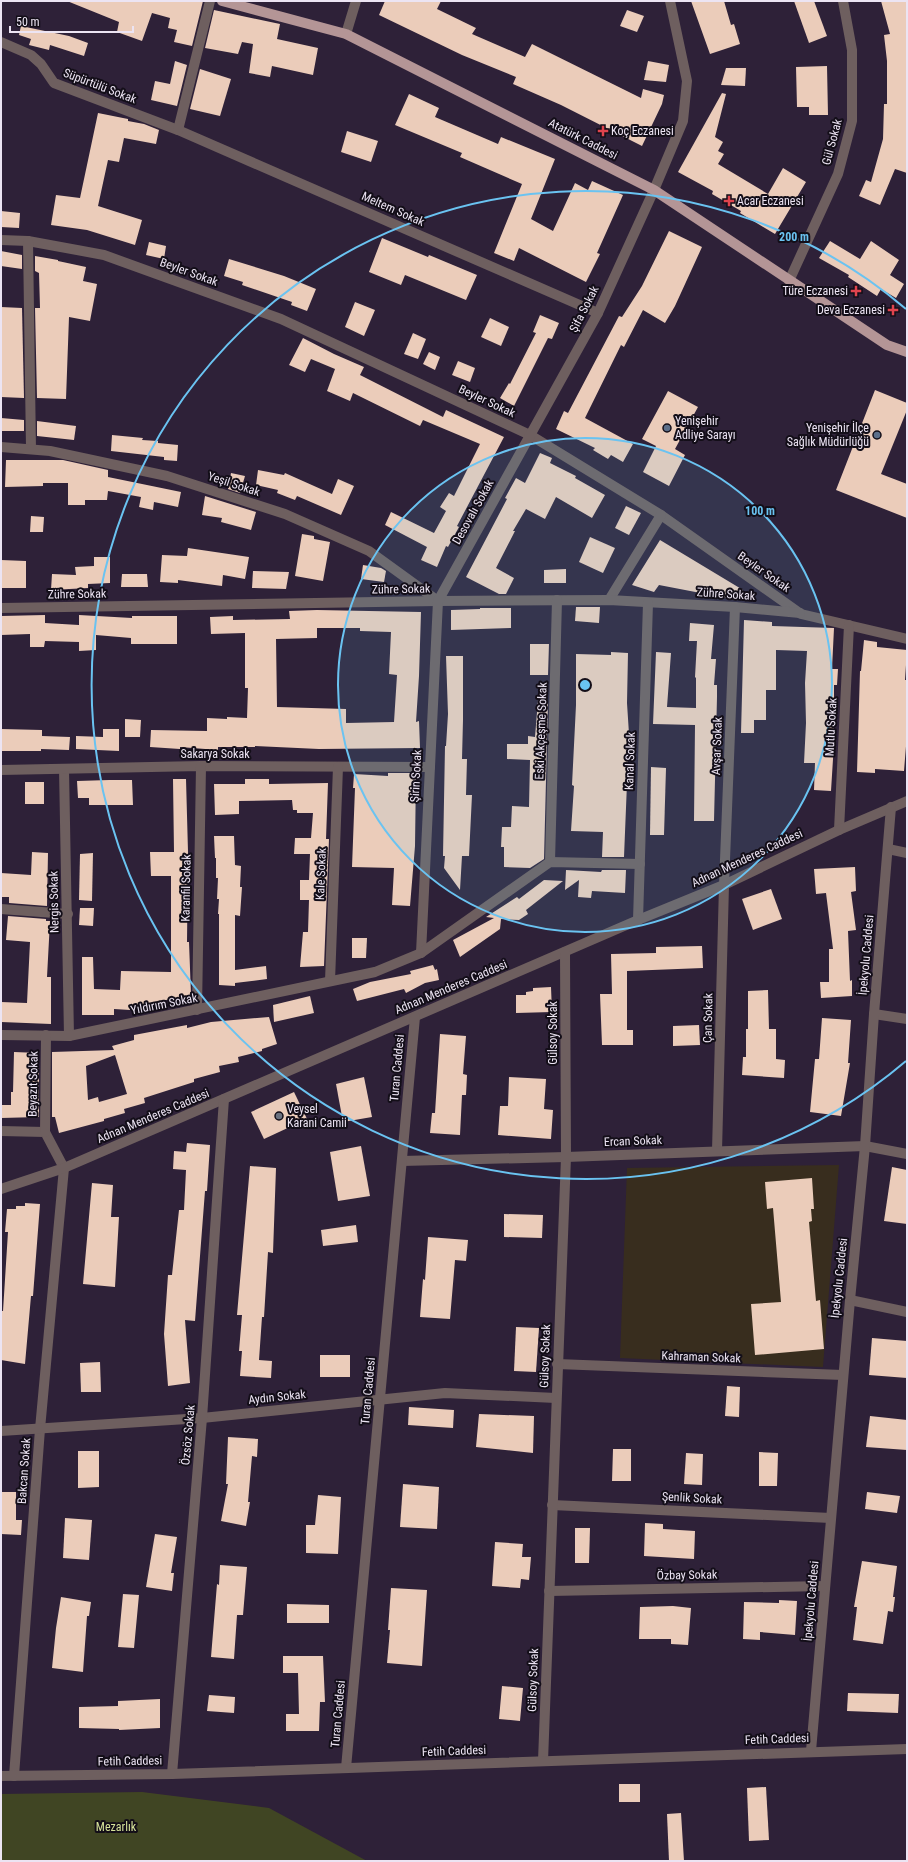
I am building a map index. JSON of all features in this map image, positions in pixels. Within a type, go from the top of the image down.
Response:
[{"type":"main road","name":"Atatürk Caddesi","points":[[222,1],[346,34],[654,190],[789,281],[888,345],[907,352]]},
{"type":"street","points":[[178,130],[210,1]]},
{"type":"street","points":[[346,34],[356,1]]},
{"type":"street","name":"Şifa Sokak","points":[[530,435],[598,313],[654,190],[683,121],[687,80],[670,1]]},
{"type":"street","name":"Gül Sokak","points":[[789,281],[838,174],[852,121],[852,50],[843,1]]},
{"type":"street","name":"Süpürtülü Sokak","points":[[1,42],[31,55],[41,64],[54,82],[178,130]]},
{"type":"street","name":"Meltem Sokak","points":[[178,130],[598,313]]},
{"type":"street","name":"Beyler Sokak","points":[[1,240],[28,242],[104,255],[281,319],[530,435],[660,515],[801,614],[907,639]]},
{"type":"street","points":[[28,242],[31,449]]},
{"type":"street","name":"Desovalı Sokak","points":[[438,601],[530,435]]},
{"type":"street","name":"Yeşil Sokak","points":[[1,447],[50,451],[167,476],[285,514],[369,551],[438,601]]},
{"type":"street","points":[[609,600],[660,515]]},
{"type":"street","name":"Eski Akçeşme Sokak","points":[[550,862],[557,600]]},
{"type":"street","name":"Zühre Sokak","points":[[1,608],[438,601],[609,600],[735,607],[801,614]]},
{"type":"street","name":"Şirin Sokak","points":[[421,953],[438,601]]},
{"type":"street","name":"Kanal Sokak","points":[[638,920],[648,603]]},
{"type":"street","name":"Avşar Sokak","points":[[724,885],[735,607]]},
{"type":"street","name":"Mutlu Sokak","points":[[839,830],[849,625]]},
{"type":"street","name":"Sakarya Sokak","points":[[1,770],[201,766],[430,768]]},
{"type":"street","name":"Karanfil Sokak","points":[[197,1010],[201,766]]},
{"type":"street","name":"Kale Sokak","points":[[330,982],[338,767]]},
{"type":"street","name":"Nergis Sokak","points":[[64,769],[68,914],[69,1036]]},
{"type":"street","name":"Adnan Menderes Caddesi","points":[[1,1189],[64,1168],[638,920],[724,885],[839,830],[907,801]]},
{"type":"street","name":"İpekyolu Caddesi","points":[[811,1751],[843,1375],[865,1146],[874,1014],[892,807]]},
{"type":"street","points":[[888,849],[907,853]]},
{"type":"street","points":[[330,982],[375,972],[421,953],[550,862],[640,864]]},
{"type":"street","name":"Çan Sokak","points":[[717,1151],[724,885]]},
{"type":"street","points":[[1,909],[68,914]]},
{"type":"street","name":"Gülsoy Sokak","points":[[543,1761],[566,1157],[565,952]]},
{"type":"street","name":"Yıldırım Sokak","points":[[1,1035],[69,1036],[330,982]]},
{"type":"street","points":[[874,1014],[907,1019]]},
{"type":"street","name":"Turan Caddesi","points":[[346,1768],[415,1017]]},
{"type":"street","name":"Beyazıt Sokak","points":[[46,1036],[46,1132],[64,1168]]},
{"type":"street","name":"Özsöz Sokak","points":[[172,1774],[202,1418],[224,1099]]},
{"type":"street","name":"Beyazıt Sokak","points":[[1,1131],[46,1132]]},
{"type":"street","name":"Ercan Sokak","points":[[402,1161],[566,1157],[865,1146],[907,1154]]},
{"type":"street","name":"Bakcan Sokak","points":[[14,1776],[40,1428],[64,1168]]},
{"type":"street","points":[[850,1300],[907,1312]]},
{"type":"street","name":"Kahraman Sokak","points":[[558,1364],[843,1375]]},
{"type":"street","name":"Aydın Sokak","points":[[1,1431],[202,1418],[445,1393],[556,1398]]},
{"type":"street","name":"Şenlik Sokak","points":[[552,1504],[831,1518]]},
{"type":"street","name":"Özbay Sokak","points":[[549,1591],[825,1586]]},
{"type":"street","name":"Fetih Caddesi","points":[[1,1776],[172,1774],[811,1751],[907,1749]]},
{"type":"shaded area","points":[[839,1165],[823,1367],[620,1358],[627,1168]]},
{"type":"green space","name":"Mezarlık","points":[[142,1792],[269,1808],[367,1861],[1,1861],[1,1794]]},
{"type":"building","points":[[67,1],[203,1],[192,46],[174,42],[177,30],[168,28],[170,18],[152,13],[142,41],[117,32],[119,22]]},
{"type":"building","points":[[385,1],[441,1],[437,9],[476,28],[472,34],[525,57],[532,44],[641,98],[643,89],[664,95],[662,104],[642,146],[561,105],[513,84],[516,77],[462,55],[379,15]]},
{"type":"building","points":[[691,1],[724,1],[731,25],[734,24],[740,44],[710,54]]},
{"type":"building","points":[[794,1],[814,1],[827,36],[809,43]]},
{"type":"building","points":[[881,1],[907,1],[907,173],[895,169],[880,205],[859,196],[866,180],[871,182],[883,139],[884,104],[887,104],[887,61],[884,35],[890,34]]},
{"type":"building","points":[[214,10],[280,24],[277,39],[318,48],[313,75],[272,66],[270,77],[249,73],[253,44],[242,42],[238,54],[205,48]]},
{"type":"building","points":[[627,10],[644,16],[637,32],[620,26]]},
{"type":"building","points":[[21,26],[69,36],[88,43],[84,56],[50,45],[49,50],[29,45],[31,39],[19,35]]},
{"type":"building","points":[[175,61],[187,65],[177,106],[151,100],[155,81],[170,84]]},
{"type":"building","points":[[648,61],[669,65],[666,82],[644,80]]},
{"type":"building","points":[[827,66],[828,115],[809,115],[809,107],[797,107],[796,67]]},
{"type":"building","points":[[726,68],[746,68],[745,86],[721,85]]},
{"type":"building","points":[[200,69],[231,79],[220,116],[190,109]]},
{"type":"building","points":[[722,93],[726,94],[715,137],[723,142],[718,151],[724,154],[718,164],[768,194],[783,168],[806,182],[775,234],[712,194],[713,191],[678,172]]},
{"type":"building","points":[[409,94],[439,108],[435,117],[498,144],[501,137],[555,159],[531,219],[553,231],[575,183],[588,190],[592,181],[623,195],[597,253],[600,254],[586,282],[519,248],[514,261],[494,253],[522,184],[460,157],[462,153],[395,125]]},
{"type":"building","points":[[98,113],[128,119],[128,121],[144,124],[159,130],[156,144],[124,138],[119,162],[108,160],[98,206],[142,220],[135,245],[87,230],[51,225],[56,195],[80,198]]},
{"type":"building","points":[[347,131],[378,141],[371,162],[341,152]]},
{"type":"building","points":[[1,211],[20,213],[19,228],[1,227]]},
{"type":"building","points":[[669,231],[702,247],[675,306],[665,323],[643,310],[624,347],[621,345],[585,418],[633,444],[623,462],[611,455],[608,459],[593,450],[595,448],[556,429],[564,411],[568,413],[619,316],[622,317],[642,286]]},
{"type":"building","points":[[382,238],[428,257],[429,255],[477,275],[466,300],[405,275],[401,285],[369,272]]},
{"type":"building","points":[[830,241],[860,259],[871,241],[899,260],[890,275],[904,284],[896,298],[881,289],[877,296],[848,277],[849,275],[819,258]]},
{"type":"building","points":[[149,242],[166,246],[164,259],[146,255]]},
{"type":"building","points":[[1,251],[22,255],[22,269],[1,266]]},
{"type":"building","points":[[35,256],[86,267],[83,281],[97,284],[90,321],[69,317],[66,399],[37,398],[35,308],[40,308],[39,273],[35,271]]},
{"type":"building","points":[[229,259],[284,276],[316,289],[307,311],[291,305],[292,302],[242,285],[243,282],[224,276]]},
{"type":"building","points":[[355,302],[375,310],[364,336],[345,327]]},
{"type":"building","points":[[1,307],[22,308],[24,398],[1,397]]},
{"type":"building","points":[[540,315],[559,323],[552,339],[548,338],[514,406],[500,398],[509,383],[510,384],[536,333],[533,332]]},
{"type":"building","points":[[490,318],[509,327],[501,346],[481,337]]},
{"type":"building","points":[[413,333],[426,339],[418,359],[404,354]]},
{"type":"building","points":[[303,338],[364,367],[360,375],[443,417],[446,410],[504,437],[457,526],[459,527],[448,547],[446,546],[437,567],[421,560],[427,547],[385,525],[391,512],[434,533],[446,511],[440,507],[449,493],[454,496],[480,444],[423,420],[420,426],[353,393],[350,401],[327,391],[335,369],[311,359],[305,372],[289,365]]},
{"type":"building","points":[[429,352],[440,357],[435,370],[423,364]]},
{"type":"building","points":[[458,361],[475,368],[470,382],[452,375]]},
{"type":"building","name":"Yenişehir İlçe Sağlık Müdürlüğü","points":[[875,390],[907,403],[907,410],[881,474],[907,484],[907,518],[836,490]]},
{"type":"building","name":"Yenişehir Adliye Sarayı","points":[[668,391],[698,407],[675,449],[685,455],[669,486],[643,472],[656,446],[642,439]]},
{"type":"building","points":[[1,418],[24,420],[24,431],[1,431]]},
{"type":"building","points":[[37,421],[76,426],[74,440],[37,436]]},
{"type":"building","points":[[112,435],[143,438],[142,440],[158,441],[158,443],[178,445],[177,461],[164,460],[164,457],[111,451]]},
{"type":"building","points":[[540,453],[552,458],[550,463],[576,476],[575,478],[605,495],[592,518],[556,497],[545,519],[526,509],[513,531],[515,531],[496,568],[514,578],[506,594],[499,594],[466,577],[507,499],[505,498],[516,478],[525,483]]},
{"type":"building","points":[[6,460],[63,460],[108,470],[108,477],[181,492],[178,507],[154,502],[153,510],[139,507],[141,497],[108,491],[107,500],[85,500],[85,505],[68,505],[68,483],[43,483],[43,486],[5,487]]},
{"type":"building","points":[[258,470],[284,475],[285,473],[332,494],[338,479],[354,486],[341,515],[297,496],[295,500],[277,493],[278,490],[256,485]]},
{"type":"building","points":[[231,473],[245,476],[240,493],[228,489]]},
{"type":"building","points":[[205,496],[256,512],[251,530],[221,522],[222,518],[202,515]]},
{"type":"building","points":[[626,506],[641,513],[629,535],[615,528]]},
{"type":"building","points":[[31,516],[44,517],[43,532],[30,532]]},
{"type":"building","points":[[302,534],[314,536],[314,539],[330,542],[323,581],[295,576]]},
{"type":"building","points":[[590,537],[615,548],[603,573],[579,562]]},
{"type":"building","points":[[660,540],[743,590],[737,600],[659,585],[654,592],[632,585]]},
{"type":"building","points":[[188,548],[249,557],[245,579],[223,575],[222,586],[178,580],[178,583],[160,582],[162,555],[187,556]]},
{"type":"building","points":[[94,557],[110,557],[110,583],[88,584],[88,588],[51,590],[52,574],[76,575],[75,567],[94,566]]},
{"type":"building","points":[[1,560],[26,561],[26,588],[1,588]]},
{"type":"building","points":[[363,565],[381,568],[386,571],[384,582],[361,579]]},
{"type":"building","points":[[566,569],[566,583],[544,583],[544,570]]},
{"type":"building","points":[[253,571],[289,572],[286,589],[252,588]]},
{"type":"building","points":[[122,574],[147,574],[148,587],[121,587]]},
{"type":"building","points":[[576,607],[600,607],[599,623],[575,621]]},
{"type":"building","points":[[511,608],[511,628],[451,630],[451,610]]},
{"type":"building","points":[[317,610],[421,612],[416,722],[419,721],[420,748],[319,749],[255,746],[218,747],[218,750],[180,747],[180,749],[150,747],[151,730],[207,731],[207,718],[247,718],[248,688],[245,688],[245,633],[211,634],[210,617],[233,616],[233,620],[290,619],[289,611]],"holes":[[[317,628],[360,628],[360,631],[391,632],[389,674],[397,675],[394,722],[346,723],[346,709],[277,707],[276,639],[317,638]]]},
{"type":"building","points":[[45,615],[45,623],[79,625],[79,615],[132,618],[132,616],[177,616],[177,644],[131,644],[131,638],[96,635],[96,650],[79,651],[79,642],[45,641],[44,647],[30,647],[30,634],[1,635],[1,616]]},
{"type":"building","points":[[744,620],[772,622],[772,626],[834,628],[832,669],[838,669],[837,685],[834,685],[834,743],[831,791],[814,790],[815,763],[804,763],[807,651],[776,650],[776,690],[766,690],[766,720],[754,720],[754,733],[741,733]]},
{"type":"building","points":[[690,623],[714,625],[711,659],[716,659],[714,685],[717,685],[717,697],[714,821],[694,821],[695,725],[653,724],[656,652],[671,653],[667,707],[696,708],[695,677],[697,641],[689,641]]},
{"type":"building","points":[[864,640],[877,642],[877,647],[907,650],[905,680],[907,680],[907,734],[904,771],[875,769],[875,773],[857,772],[860,671]]},
{"type":"building","points":[[530,644],[549,644],[548,675],[530,675]]},
{"type":"building","points":[[611,652],[628,653],[627,703],[629,734],[624,857],[602,857],[603,832],[571,831],[574,786],[572,785],[576,705],[576,654],[611,655]]},
{"type":"building","points":[[446,656],[463,656],[462,759],[467,759],[466,795],[472,795],[469,856],[462,856],[460,890],[444,868],[445,856],[443,856],[445,746],[448,714]]},
{"type":"building","points":[[538,700],[548,701],[544,859],[530,868],[504,867],[504,847],[501,847],[502,827],[511,827],[512,806],[529,807],[530,760],[507,759],[507,744],[528,744],[528,736],[535,737]]},
{"type":"building","points":[[125,719],[141,720],[140,737],[125,737]]},
{"type":"building","points":[[1,729],[42,730],[42,736],[70,737],[69,750],[41,749],[41,751],[1,751]]},
{"type":"building","points":[[103,729],[119,729],[119,751],[76,749],[76,736],[103,737]]},
{"type":"building","points":[[651,767],[666,768],[664,835],[650,835]]},
{"type":"building","points":[[388,773],[416,773],[415,846],[410,906],[392,905],[394,868],[352,867],[355,788],[353,788],[354,774],[388,776]]},
{"type":"building","points":[[173,779],[186,779],[188,852],[187,942],[189,942],[191,995],[187,995],[187,999],[165,1000],[165,1007],[130,1007],[130,1010],[114,1009],[114,1015],[82,1015],[82,957],[93,957],[94,989],[120,990],[121,971],[171,972],[171,876],[151,876],[150,852],[174,852]]},
{"type":"building","points":[[245,779],[269,779],[269,784],[328,783],[326,839],[329,839],[324,966],[300,967],[303,932],[308,932],[309,900],[300,900],[300,880],[309,880],[310,854],[294,854],[295,838],[311,838],[313,813],[297,813],[297,810],[293,810],[292,800],[239,801],[239,814],[215,815],[214,784],[245,784]]},
{"type":"building","points":[[132,780],[133,805],[89,805],[89,798],[78,798],[77,781]]},
{"type":"building","points":[[25,782],[44,782],[44,804],[25,804]]},
{"type":"building","points":[[214,836],[234,836],[235,865],[241,866],[240,887],[242,887],[240,916],[235,915],[235,970],[266,966],[267,979],[235,983],[235,986],[219,985],[219,899],[217,899],[218,878],[216,878]]},
{"type":"building","points":[[32,852],[48,853],[47,906],[9,903],[9,897],[1,897],[1,873],[31,875]]},
{"type":"building","points":[[93,853],[92,901],[79,900],[80,854]]},
{"type":"building","points":[[855,867],[856,891],[851,892],[856,930],[848,931],[852,996],[821,998],[820,982],[829,982],[829,949],[833,949],[826,893],[816,894],[814,869]]},
{"type":"building","points":[[566,870],[601,872],[602,870],[626,870],[625,893],[592,891],[591,898],[578,897],[579,880],[565,890]]},
{"type":"building","points":[[544,880],[563,881],[526,910],[528,914],[519,920],[501,919],[500,929],[460,957],[453,940],[494,918],[486,917],[517,897],[519,899]]},
{"type":"building","points":[[771,889],[782,919],[753,930],[742,899]]},
{"type":"building","points":[[80,908],[94,908],[93,926],[79,925]]},
{"type":"building","points":[[8,916],[46,919],[46,921],[50,921],[47,977],[51,977],[51,1024],[1,1022],[1,1002],[27,1003],[30,942],[6,940]]},
{"type":"building","points":[[352,938],[367,938],[366,958],[352,958]]},
{"type":"building","points":[[702,946],[703,968],[627,971],[627,1030],[633,1030],[633,1045],[602,1045],[600,994],[612,994],[611,954],[656,953],[656,947]]},
{"type":"building","points":[[433,965],[435,970],[437,969],[439,980],[425,983],[406,993],[404,989],[357,1001],[353,989],[370,982],[411,974],[410,971]]},
{"type":"building","points":[[551,987],[552,1012],[516,1013],[516,995],[526,995],[526,992],[533,991],[533,988]]},
{"type":"building","points":[[768,990],[769,1029],[776,1029],[776,1059],[785,1060],[784,1078],[742,1075],[743,1057],[746,1057],[746,1029],[748,1029],[748,991]]},
{"type":"building","points":[[310,996],[314,1013],[274,1022],[273,1005]]},
{"type":"building","points":[[269,1017],[277,1044],[262,1049],[262,1051],[238,1057],[239,1062],[219,1066],[220,1072],[194,1079],[194,1082],[144,1098],[145,1103],[124,1109],[125,1113],[104,1119],[104,1121],[59,1133],[55,1117],[52,1117],[52,1052],[114,1050],[112,1046],[134,1040],[134,1035],[187,1025],[187,1028],[211,1022]],"holes":[[[115,1055],[127,1094],[99,1102],[98,1097],[88,1100],[86,1066]]]},
{"type":"building","points":[[822,1018],[851,1020],[848,1063],[850,1063],[841,1116],[810,1112],[815,1059],[819,1059]]},
{"type":"building","points":[[699,1025],[700,1045],[673,1046],[673,1026]]},
{"type":"building","points":[[440,1034],[466,1036],[463,1074],[467,1075],[466,1095],[462,1095],[460,1135],[430,1133],[432,1113],[435,1113]]},
{"type":"building","points":[[14,1052],[39,1053],[39,1117],[1,1118],[1,1105],[11,1105],[11,1092],[13,1092]]},
{"type":"building","points":[[364,1077],[372,1117],[343,1122],[336,1084]]},
{"type":"building","points":[[509,1077],[546,1079],[544,1109],[553,1110],[551,1139],[498,1135],[500,1106],[508,1106]]},
{"type":"building","name":"Veysel Karani Camii","points":[[294,1092],[307,1119],[264,1139],[251,1112]]},
{"type":"building","points":[[187,1143],[210,1145],[207,1191],[205,1191],[195,1321],[185,1320],[190,1383],[168,1386],[164,1334],[168,1275],[172,1275],[179,1210],[184,1210],[186,1170],[173,1169],[174,1151],[186,1152]]},
{"type":"building","points":[[361,1146],[370,1196],[338,1201],[330,1152]]},
{"type":"building","points":[[250,1166],[276,1168],[273,1253],[268,1252],[264,1317],[262,1317],[259,1360],[272,1361],[271,1378],[240,1376],[242,1351],[239,1351],[242,1315],[237,1315]]},
{"type":"building","points":[[892,1167],[907,1170],[907,1224],[884,1221]]},
{"type":"building","points":[[812,1178],[814,1209],[811,1209],[812,1221],[809,1222],[816,1301],[820,1300],[824,1349],[755,1355],[751,1304],[781,1302],[773,1208],[767,1209],[765,1182]]},
{"type":"building","points":[[92,1183],[113,1185],[111,1217],[119,1217],[115,1287],[83,1284]]},
{"type":"building","points":[[25,1203],[40,1204],[33,1296],[31,1296],[25,1364],[1,1360],[1,1311],[3,1311],[8,1232],[5,1232],[7,1209],[16,1209],[16,1206],[25,1206]]},
{"type":"building","points":[[504,1214],[543,1215],[542,1238],[504,1237]]},
{"type":"building","points":[[356,1225],[358,1242],[323,1246],[321,1230]]},
{"type":"building","points":[[428,1237],[468,1240],[466,1261],[455,1260],[450,1319],[420,1317],[423,1279],[425,1280]]},
{"type":"building","points":[[516,1327],[539,1328],[536,1372],[514,1371]]},
{"type":"building","points":[[872,1338],[907,1341],[907,1378],[869,1375]]},
{"type":"building","points":[[320,1355],[350,1355],[350,1377],[320,1377]]},
{"type":"building","points":[[100,1362],[101,1392],[81,1392],[80,1363]]},
{"type":"building","points":[[727,1386],[740,1387],[739,1417],[725,1416]]},
{"type":"building","points":[[409,1407],[454,1410],[453,1428],[408,1425]]},
{"type":"building","points":[[479,1414],[534,1416],[533,1453],[476,1447]]},
{"type":"building","points":[[870,1416],[907,1420],[907,1450],[866,1447]]},
{"type":"building","points":[[228,1437],[258,1439],[257,1457],[252,1456],[248,1502],[250,1502],[246,1526],[221,1521],[228,1484],[226,1484]]},
{"type":"building","points":[[613,1449],[631,1449],[631,1481],[612,1481]]},
{"type":"building","points":[[78,1451],[99,1451],[99,1487],[78,1488]]},
{"type":"building","points":[[759,1452],[778,1453],[777,1486],[759,1486]]},
{"type":"building","points":[[686,1453],[703,1454],[702,1485],[684,1484]]},
{"type":"building","points":[[403,1484],[439,1487],[437,1529],[400,1527]]},
{"type":"building","points":[[1,1492],[16,1492],[16,1520],[22,1520],[21,1535],[1,1534]]},
{"type":"building","points":[[867,1492],[900,1496],[897,1513],[865,1509]]},
{"type":"building","points":[[318,1495],[341,1497],[338,1554],[306,1553],[306,1525],[315,1525]]},
{"type":"building","points":[[65,1518],[92,1520],[89,1560],[63,1558]]},
{"type":"building","points":[[645,1523],[663,1524],[663,1529],[695,1531],[694,1559],[644,1556]]},
{"type":"building","points":[[575,1528],[590,1528],[589,1563],[575,1563]]},
{"type":"building","points":[[155,1534],[177,1537],[171,1573],[174,1573],[172,1591],[146,1587]]},
{"type":"building","points":[[495,1542],[523,1544],[522,1557],[531,1557],[529,1580],[521,1579],[520,1588],[492,1586]]},
{"type":"building","points":[[862,1561],[897,1566],[893,1597],[895,1597],[893,1612],[888,1611],[883,1644],[853,1640],[857,1607],[854,1607]]},
{"type":"building","points":[[220,1565],[247,1567],[243,1615],[237,1615],[234,1659],[211,1657]]},
{"type":"building","points":[[391,1588],[427,1590],[422,1666],[387,1663],[390,1630],[388,1630]]},
{"type":"building","points":[[123,1594],[139,1595],[134,1648],[118,1647]]},
{"type":"building","points":[[61,1597],[91,1602],[89,1616],[87,1616],[83,1672],[52,1668]]},
{"type":"building","points":[[779,1600],[797,1601],[795,1635],[760,1632],[760,1640],[743,1639],[744,1602],[779,1603]]},
{"type":"building","points":[[287,1604],[329,1605],[329,1623],[287,1623]]},
{"type":"building","points":[[673,1606],[691,1608],[688,1645],[671,1644],[671,1639],[639,1639],[640,1607]]},
{"type":"building","points":[[283,1656],[323,1656],[325,1702],[320,1702],[319,1731],[286,1731],[286,1714],[299,1714],[298,1673],[283,1673]]},
{"type":"building","points":[[502,1686],[523,1688],[520,1721],[499,1719]]},
{"type":"building","points":[[848,1693],[899,1694],[898,1713],[847,1711]]},
{"type":"building","points":[[209,1695],[235,1697],[234,1713],[207,1711]]},
{"type":"building","points":[[160,1699],[160,1728],[119,1730],[79,1728],[79,1707],[118,1706],[118,1701]]},
{"type":"building","points":[[619,1784],[640,1784],[640,1802],[619,1802]]},
{"type":"building","points":[[766,1787],[769,1840],[749,1841],[747,1788]]},
{"type":"building","points":[[681,1813],[684,1861],[669,1861],[667,1814]]},
{"type":"place","name":"Koç Eczanesi","points":[[603,131]]},
{"type":"place","name":"Acar Eczanesi","points":[[729,201]]},
{"type":"place","name":"Türe Eczanesi","points":[[856,291]]},
{"type":"place","name":"Deva Eczanesi","points":[[893,310]]},
{"type":"place","name":"Yenişehir Adliye Sarayı","points":[[667,428]]},
{"type":"place","name":"Yenişehir İlçe Sağlık Müdürlüğü","points":[[877,435]]},
{"type":"place","name":"Veysel Karani Camii","points":[[279,1116]]}]
